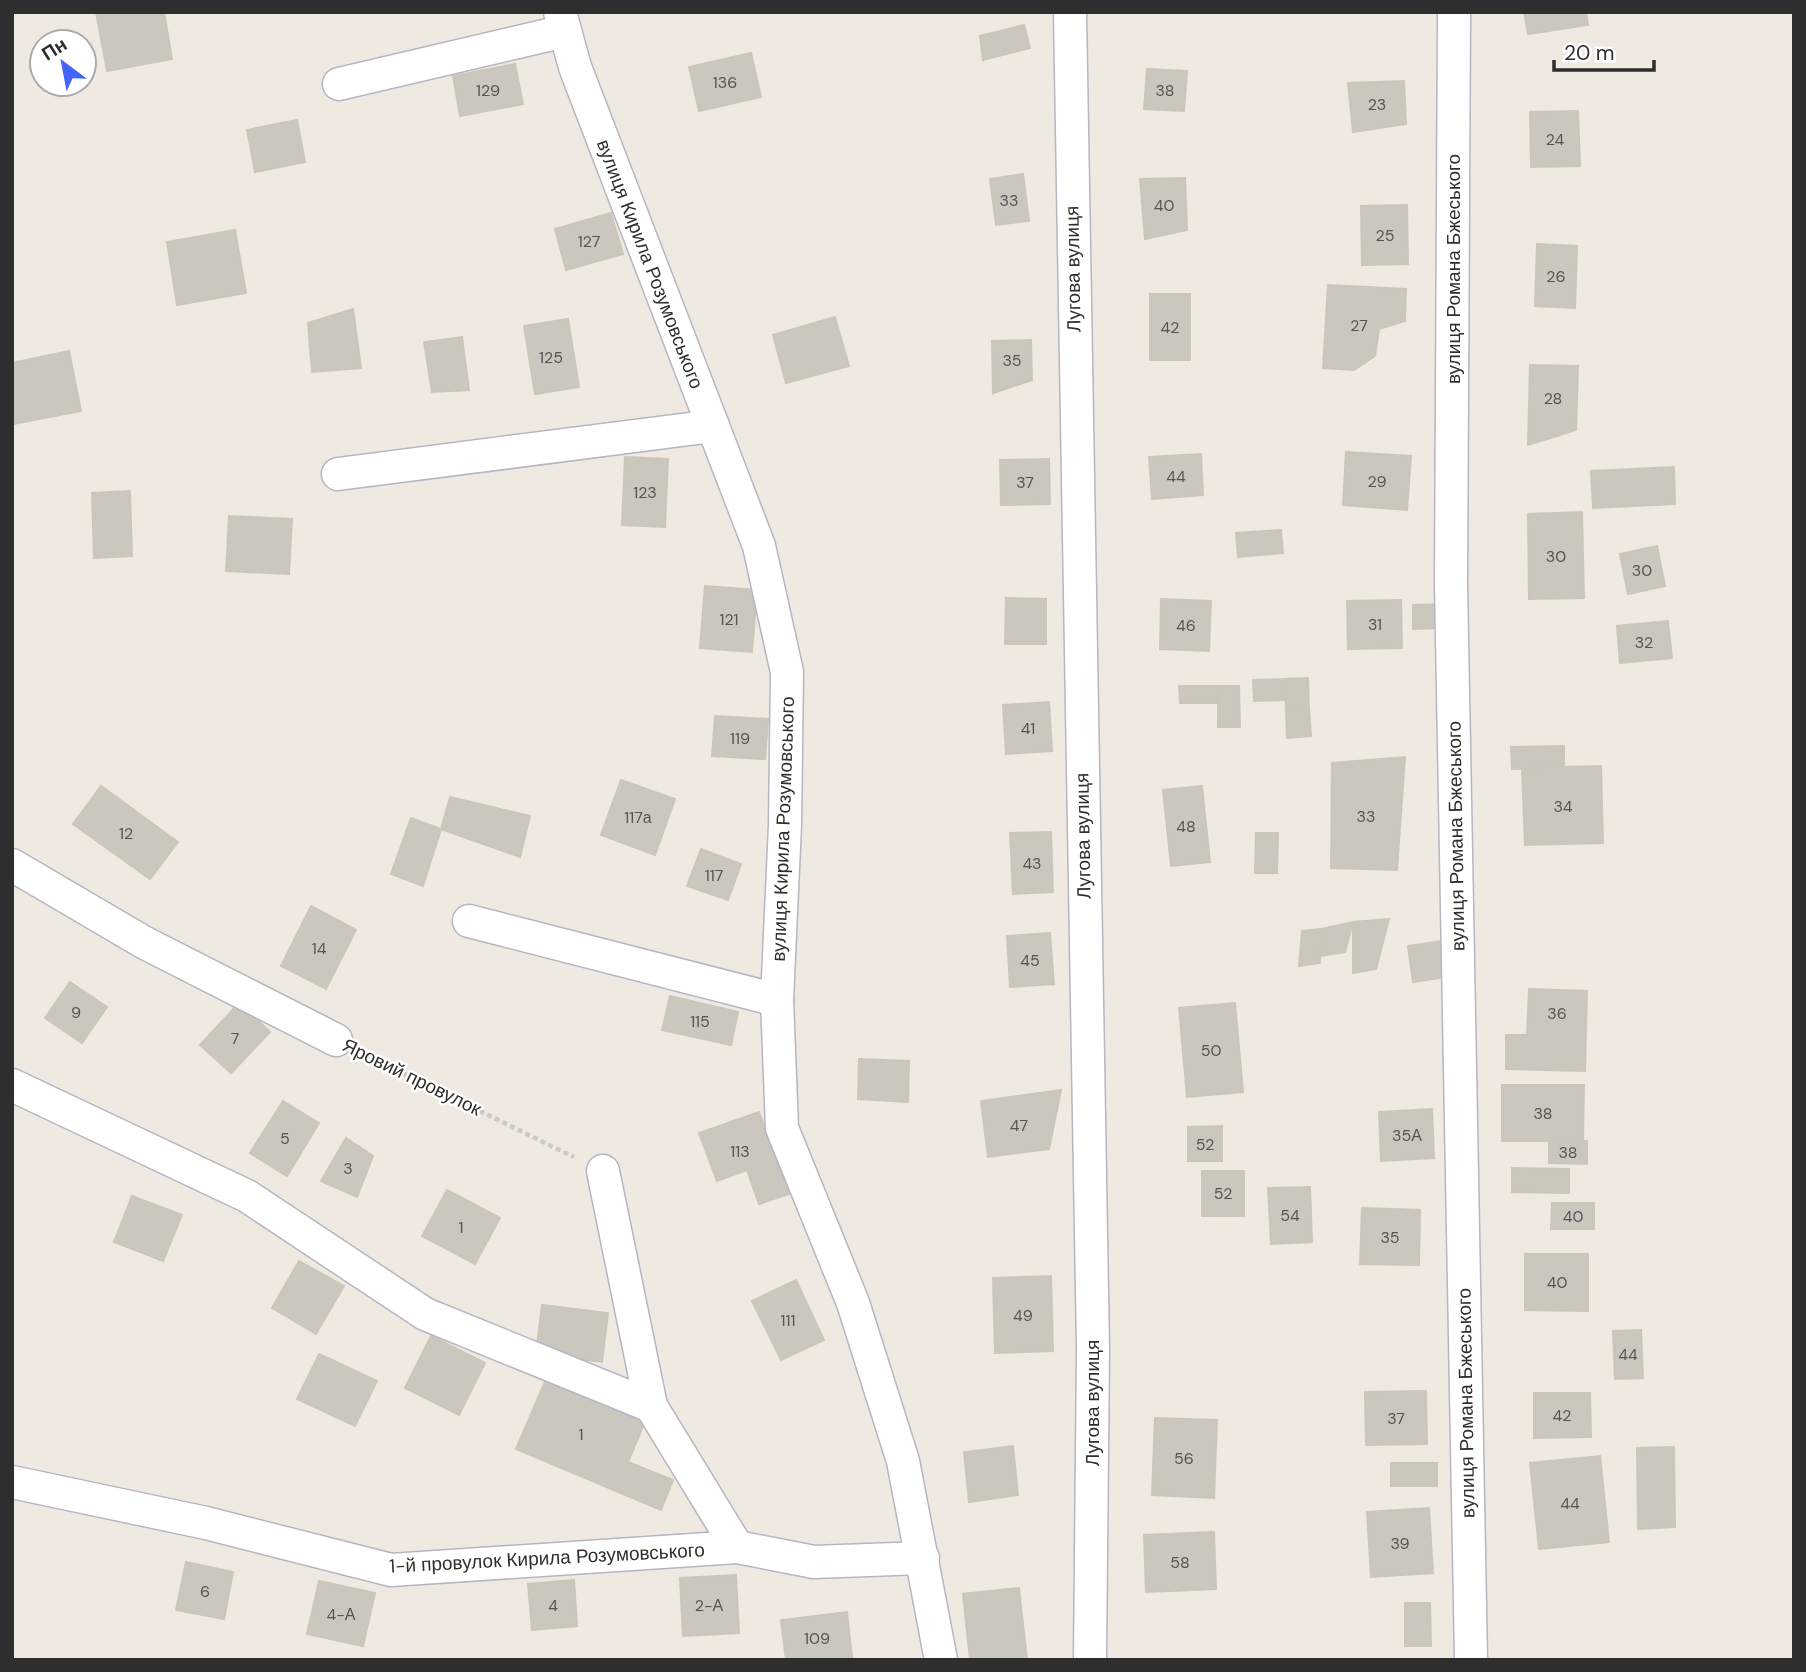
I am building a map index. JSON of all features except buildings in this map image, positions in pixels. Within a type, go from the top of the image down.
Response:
[{"type":"street","name":"Лугова вулиця","points":[[1070,12],[1093,1349],[1090,1660]]},
{"type":"street","name":"вулиця Романа Бжеського","points":[[1454,12],[1451,584],[1471,1660]]},
{"type":"street","points":[[339,84],[562,22]]},
{"type":"street","name":"вулиця Кирила Розумовського","points":[[562,22],[575,67],[759,546],[787,672],[785,825],[777,1000],[782,1128],[853,1303],[903,1461],[941,1660]]},
{"type":"street","points":[[338,474],[713,426]]},
{"type":"street","name":"Яровий провулок","points":[[12,864],[145,943],[336,1040]]},
{"type":"street","points":[[469,920],[777,1000]]},
{"type":"street","points":[[12,1084],[247,1196],[425,1314],[651,1406]]},
{"type":"street","points":[[603,1171],[651,1406],[737,1547]]},
{"type":"street","name":"1-й провулок Кирила Розумовського","points":[[12,1482],[206,1523],[391,1570],[737,1547],[814,1562],[923,1558]]},
{"type":"path","name":"Яровий провулок","points":[[336,1040],[603,1171]]}]
